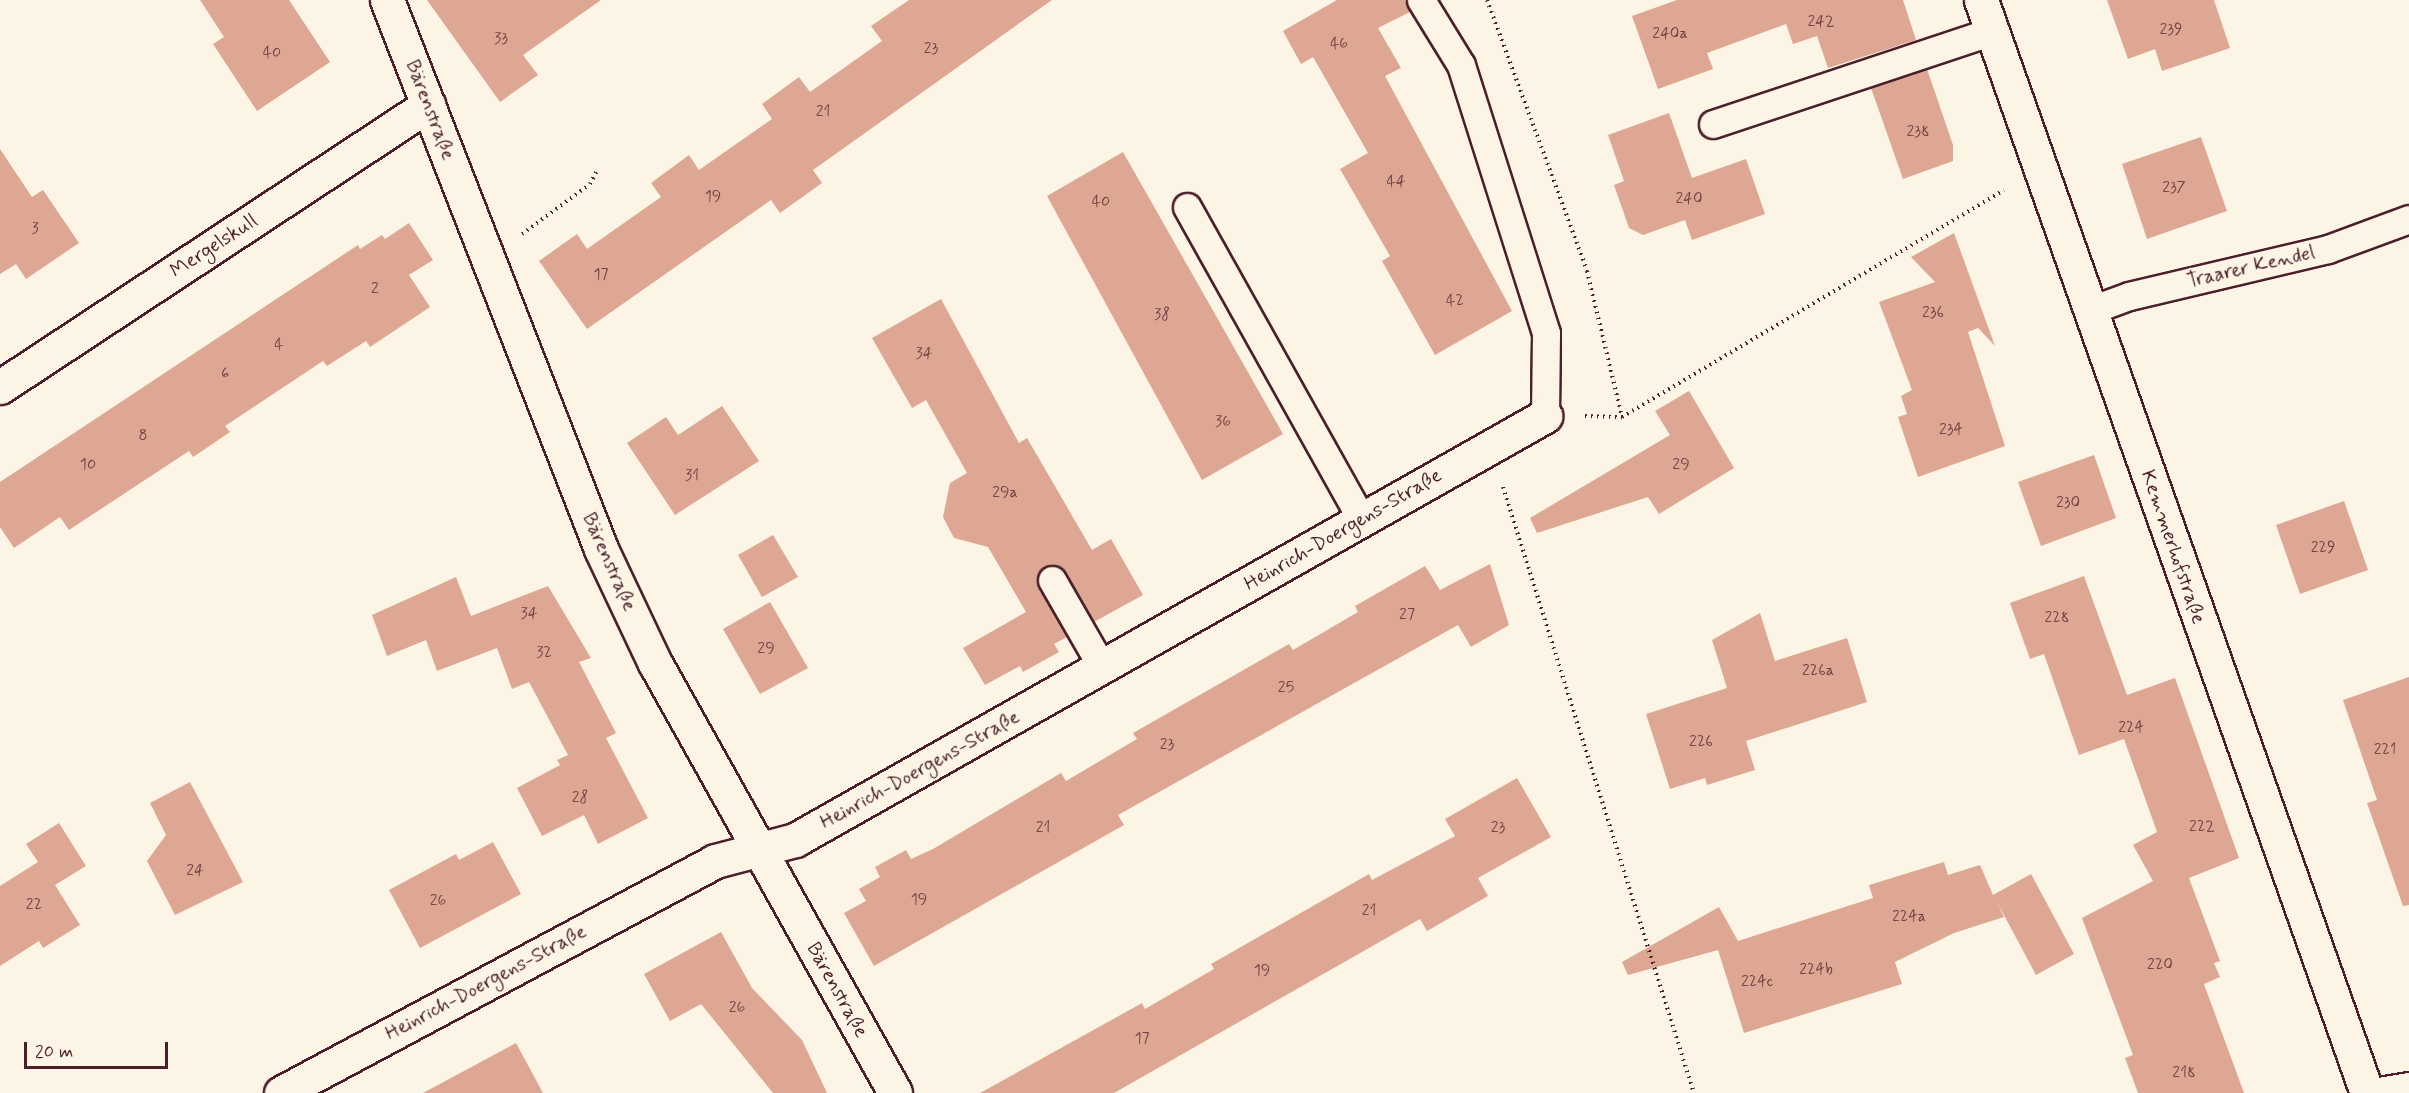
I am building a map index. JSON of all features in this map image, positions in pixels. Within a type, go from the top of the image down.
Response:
[{"type":"street","name":"Bärenstraße","points":[[387,0],[601,549],[654,663],[895,1093]]},
{"type":"street","name":"Kemmerhofstraße","points":[[1981,0],[2367,1093]]},
{"type":"street","name":"Mergelskull","points":[[0,387],[428,105]]},
{"type":"street","name":"Heinrich-Doergens-Straße","points":[[281,1093],[715,861],[795,840],[1545,416]]},
{"type":"lane","points":[[1421,0],[1461,65],[1546,333],[1545,416]]},
{"type":"lane","points":[[1713,124],[1992,31]]},
{"type":"lane","points":[[1187,207],[1362,520]]},
{"type":"lane","name":"Traarer Kendel","points":[[2091,310],[2129,296],[2328,249],[2409,219]]},
{"type":"lane","points":[[1052,580],[1102,668]]},
{"type":"lane","points":[[2367,1093],[2409,1086]]},
{"type":"path","points":[[1487,0],[1587,272],[1622,417]]},
{"type":"path","points":[[487,260],[590,184],[597,171]]},
{"type":"path","points":[[1545,416],[1622,417],[2021,179],[2043,172]]},
{"type":"path","points":[[1490,447],[1694,1093]]},
{"type":"building","points":[[200,0],[289,0],[330,62],[257,111],[213,44],[224,37]]},
{"type":"building","points":[[427,0],[601,0],[523,55],[538,75],[500,102]]},
{"type":"building","points":[[909,0],[1052,0],[813,170],[822,183],[780,213],[771,200],[587,329],[539,261],[577,234],[587,249],[661,197],[651,183],[689,155],[699,170],[772,119],[762,104],[799,77],[810,92],[882,41],[871,26]]},
{"type":"building","points":[[1337,0],[1405,0],[1410,12],[1378,28],[1401,68],[1385,76],[1512,311],[1435,355],[1382,261],[1390,256],[1340,169],[1368,153],[1313,57],[1301,64],[1283,31]]},
{"type":"building","points":[[1677,0],[1903,0],[1916,40],[1828,68],[1817,36],[1793,44],[1786,24],[1707,53],[1713,69],[1658,89],[1632,16]]},
{"type":"building","points":[[2107,0],[2214,0],[2230,48],[2162,71],[2155,49],[2128,59]]},
{"type":"building","points":[[1927,69],[1953,145],[1953,161],[1903,179],[1871,88]]},
{"type":"building","points":[[1669,113],[1692,178],[1746,159],[1765,214],[1692,240],[1685,220],[1643,235],[1629,228],[1614,185],[1624,181],[1608,135]]},
{"type":"building","points":[[2201,137],[2227,211],[2147,239],[2122,164]]},
{"type":"building","points":[[0,149],[32,197],[43,190],[79,243],[26,279],[16,264],[0,274]]},
{"type":"building","points":[[1123,152],[1283,434],[1202,480],[1047,196]]},
{"type":"building","points":[[409,223],[433,260],[409,275],[430,307],[370,347],[366,341],[327,366],[323,361],[225,426],[230,432],[193,457],[189,451],[69,530],[60,517],[14,548],[0,527],[0,482],[358,245],[360,249],[382,235],[385,239]]},
{"type":"building","points":[[1954,233],[1995,346],[1978,328],[1968,332],[2005,446],[1918,477],[1898,417],[1907,414],[1901,396],[1912,390],[1879,302],[1935,282],[1911,257]]},
{"type":"building","points":[[941,299],[1019,443],[1027,438],[1092,550],[1111,539],[1143,595],[1094,622],[1065,572],[1059,566],[1045,566],[1038,573],[1038,587],[1067,637],[1054,644],[1059,652],[1023,672],[1020,666],[985,685],[963,648],[1026,612],[988,547],[954,538],[943,517],[950,483],[967,473],[926,400],[912,408],[872,338]]},
{"type":"building","points":[[1689,391],[1734,468],[1659,514],[1648,497],[1537,533],[1530,518],[1670,435],[1655,411]]},
{"type":"building","points":[[722,406],[759,461],[675,515],[627,443],[666,417],[678,435]]},
{"type":"building","points":[[2094,455],[2116,518],[2041,546],[2018,482]]},
{"type":"building","points":[[2344,501],[2368,570],[2300,594],[2276,525]]},
{"type":"building","points":[[773,535],[798,577],[762,597],[738,555]]},
{"type":"building","points":[[1490,564],[1509,625],[1471,647],[1458,625],[1118,815],[1124,825],[874,966],[844,913],[866,901],[859,889],[880,877],[875,867],[906,850],[911,859],[933,849],[1061,773],[1066,781],[1137,739],[1133,733],[1289,644],[1293,650],[1358,612],[1355,606],[1425,566],[1440,590]]},
{"type":"building","points":[[2084,576],[2127,695],[2175,678],[2239,858],[2189,878],[2220,961],[2214,963],[2220,977],[2204,984],[2244,1093],[2138,1093],[2125,1058],[2133,1055],[2082,918],[2153,881],[2133,845],[2157,832],[2124,739],[2079,755],[2044,654],[2030,659],[2010,603]]},
{"type":"building","points":[[456,577],[471,616],[548,586],[591,658],[579,662],[616,733],[606,738],[648,818],[598,844],[584,815],[542,836],[517,788],[560,765],[557,760],[568,755],[529,682],[512,689],[497,648],[437,671],[426,640],[387,656],[372,615]]},
{"type":"building","points":[[770,602],[808,668],[760,694],[723,629]]},
{"type":"building","points":[[1760,613],[1775,661],[1847,638],[1867,702],[1746,741],[1755,770],[1707,785],[1705,778],[1670,789],[1646,714],[1727,688],[1712,640]]},
{"type":"building","points":[[2409,677],[2409,905],[2403,906],[2367,803],[2377,800],[2343,700]]},
{"type":"building","points":[[1517,778],[1551,837],[1478,878],[1488,896],[1427,931],[1420,919],[1114,1093],[980,1093],[1142,1003],[1145,1009],[1214,969],[1211,964],[1369,874],[1372,880],[1455,836],[1445,819]]},
{"type":"building","points":[[190,782],[243,882],[175,915],[147,861],[166,835],[150,803]]},
{"type":"building","points":[[59,823],[86,866],[55,885],[80,925],[43,948],[39,941],[0,966],[0,886],[38,862],[26,844]]},
{"type":"building","points":[[493,842],[521,894],[420,948],[389,890],[456,854],[459,860]]},
{"type":"building","points":[[1944,862],[1948,875],[1980,865],[1993,895],[2031,874],[2074,954],[2036,975],[1997,902],[2004,917],[1954,933],[1895,962],[1902,984],[1744,1033],[1718,950],[1628,975],[1622,962],[1719,907],[1738,941],[1873,898],[1869,885]]},
{"type":"building","points":[[721,932],[752,988],[802,1040],[827,1093],[773,1093],[701,1004],[670,1021],[644,974]]},
{"type":"building","points":[[516,1043],[543,1093],[423,1093]]}]
